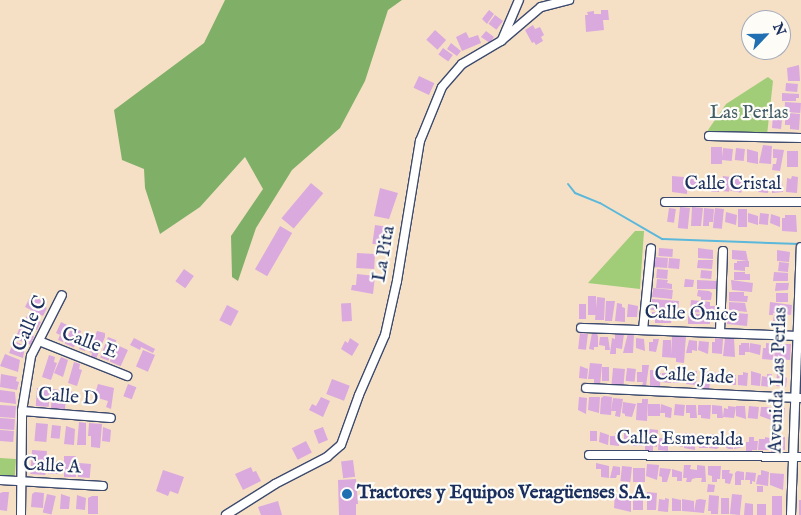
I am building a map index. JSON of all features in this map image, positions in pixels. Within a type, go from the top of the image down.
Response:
[{"type":"street","points":[[501,41],[518,0]]},
{"type":"street","name":"La Pita","points":[[226,515],[275,484],[327,457],[341,446],[359,395],[385,335],[397,281],[420,141],[442,87],[462,64],[501,41],[541,7],[570,0]]},
{"type":"street","points":[[709,136],[801,138]]},
{"type":"street","name":"Calle Cristal","points":[[664,202],[801,202]]},
{"type":"street","name":"Avenida Las Perlas","points":[[791,515],[792,457],[799,398],[801,247]]},
{"type":"street","points":[[643,330],[651,248]]},
{"type":"street","points":[[720,332],[723,251]]},
{"type":"street","name":"Calle C","points":[[21,515],[22,411],[31,356],[62,295]]},
{"type":"street","name":"Calle Ónice","points":[[581,328],[799,336]]},
{"type":"street","name":"Calle E","points":[[39,341],[127,376]]},
{"type":"street","name":"Calle Jade","points":[[586,388],[799,398]]},
{"type":"street","name":"Calle D","points":[[22,411],[111,418]]},
{"type":"street","name":"Calle Esmeralda","points":[[589,455],[801,457]]},
{"type":"street","name":"Calle A","points":[[0,480],[103,486]]},
{"type":"green space","points":[[225,0],[402,0],[388,10],[365,81],[340,128],[292,170],[256,228],[238,281],[232,277],[231,236],[263,189],[245,157],[200,207],[160,234],[145,188],[144,169],[122,160],[114,110],[204,43]]},
{"type":"green space","name":"Las Perlas","points":[[768,77],[773,81],[767,135],[706,133],[726,104]]},
{"type":"green space","points":[[635,231],[644,231],[640,289],[588,283]]},
{"type":"green space","points":[[0,458],[16,459],[15,478],[0,477]]},
{"type":"building","points":[[489,10],[494,14],[487,24],[482,19]]},
{"type":"building","points":[[601,10],[608,10],[609,20],[603,20],[604,30],[586,32],[585,15],[588,15],[587,12],[594,11],[594,14],[601,14]]},
{"type":"building","points":[[495,15],[503,21],[496,30],[488,24]]},
{"type":"building","points":[[533,25],[535,29],[540,27],[544,35],[541,37],[543,41],[536,45],[534,42],[532,43],[525,30]]},
{"type":"building","points":[[435,30],[446,40],[437,50],[426,40]]},
{"type":"building","points":[[486,31],[494,37],[490,43],[481,37]]},
{"type":"building","points":[[466,32],[469,38],[478,35],[481,43],[462,51],[456,37]]},
{"type":"building","points":[[451,43],[461,51],[457,56],[447,49]]},
{"type":"building","points":[[443,48],[453,55],[448,61],[438,55]]},
{"type":"building","points":[[799,65],[800,81],[788,81],[787,68]]},
{"type":"building","points":[[419,76],[434,83],[429,95],[414,88]]},
{"type":"building","points":[[786,83],[798,84],[797,92],[785,91]]},
{"type":"building","points":[[782,93],[799,94],[799,98],[796,98],[796,101],[782,101]]},
{"type":"building","points":[[785,102],[801,103],[800,113],[784,112]]},
{"type":"building","points":[[789,113],[800,114],[799,130],[790,129],[790,125],[785,125],[785,116],[789,116]]},
{"type":"building","points":[[773,115],[779,116],[778,119],[782,120],[781,129],[772,128]]},
{"type":"building","points":[[763,145],[772,146],[771,164],[759,163]]},
{"type":"building","points":[[711,147],[722,147],[722,164],[711,164]]},
{"type":"building","points":[[723,148],[733,149],[732,161],[722,160]]},
{"type":"building","points":[[736,148],[745,149],[744,161],[735,160]]},
{"type":"building","points":[[747,149],[758,152],[758,164],[747,162]]},
{"type":"building","points":[[773,149],[784,150],[780,171],[772,170],[777,158],[773,158]]},
{"type":"building","points":[[787,151],[798,151],[798,167],[787,167]]},
{"type":"building","points":[[689,174],[698,174],[698,189],[689,189]]},
{"type":"building","points":[[711,175],[717,175],[716,180],[720,180],[719,192],[711,192]]},
{"type":"building","points":[[672,176],[684,177],[684,180],[688,180],[687,194],[672,192]]},
{"type":"building","points":[[723,176],[731,177],[729,192],[721,191]]},
{"type":"building","points":[[733,176],[744,178],[741,193],[730,191]]},
{"type":"building","points":[[792,176],[798,177],[797,193],[786,192],[787,178],[791,179]]},
{"type":"building","points":[[747,178],[753,178],[753,182],[757,182],[756,191],[746,190]]},
{"type":"building","points":[[700,179],[709,179],[709,191],[700,191]]},
{"type":"building","points":[[759,179],[770,179],[768,193],[758,192]]},
{"type":"building","points":[[772,179],[782,181],[783,192],[772,193]]},
{"type":"building","points":[[311,183],[323,193],[294,229],[281,218]]},
{"type":"building","points":[[380,188],[398,193],[389,219],[374,216]]},
{"type":"building","points":[[680,207],[690,208],[688,229],[678,228]]},
{"type":"building","points":[[692,207],[703,208],[701,226],[691,226]]},
{"type":"building","points":[[669,208],[676,209],[674,223],[667,222]]},
{"type":"building","points":[[704,208],[714,209],[713,222],[709,222],[709,226],[703,226]]},
{"type":"building","points":[[715,208],[724,209],[722,229],[713,228]]},
{"type":"building","points":[[738,209],[747,209],[747,227],[738,227]]},
{"type":"building","points":[[726,212],[737,215],[736,225],[725,222]]},
{"type":"building","points":[[748,213],[758,216],[758,225],[748,222]]},
{"type":"building","points":[[760,213],[769,214],[768,225],[759,224]]},
{"type":"building","points":[[771,214],[780,217],[780,227],[770,223]]},
{"type":"building","points":[[785,215],[796,215],[797,232],[782,231],[782,218],[785,218]]},
{"type":"building","points":[[375,225],[389,227],[386,246],[372,244]]},
{"type":"building","points":[[280,226],[292,233],[267,276],[255,269]]},
{"type":"building","points":[[659,248],[673,249],[672,257],[658,256]]},
{"type":"building","points":[[698,248],[713,250],[713,259],[698,258]]},
{"type":"building","points":[[732,250],[746,251],[748,261],[732,259]]},
{"type":"building","points":[[777,250],[790,252],[789,262],[777,261]]},
{"type":"building","points":[[357,253],[375,254],[374,269],[356,268]]},
{"type":"building","points":[[654,257],[668,258],[667,268],[653,267]]},
{"type":"building","points":[[669,258],[680,259],[679,269],[668,268]]},
{"type":"building","points":[[698,260],[713,260],[712,269],[697,268]]},
{"type":"building","points":[[737,261],[749,261],[749,267],[745,267],[745,271],[734,270],[734,263],[737,263]]},
{"type":"building","points":[[779,262],[789,263],[788,272],[778,271]]},
{"type":"building","points":[[184,269],[194,276],[185,288],[175,281]]},
{"type":"building","points":[[657,269],[668,270],[667,279],[656,278]]},
{"type":"building","points":[[701,270],[712,271],[711,279],[700,278]]},
{"type":"building","points":[[734,272],[750,274],[750,280],[734,280]]},
{"type":"building","points":[[774,272],[788,273],[788,281],[773,281]]},
{"type":"building","points":[[357,274],[375,276],[373,294],[351,290],[352,285],[356,285]]},
{"type":"building","points":[[657,279],[668,280],[667,283],[672,284],[672,289],[656,288]]},
{"type":"building","points":[[685,279],[694,280],[693,287],[684,287]]},
{"type":"building","points":[[697,280],[717,281],[716,289],[697,289]]},
{"type":"building","points":[[731,280],[753,283],[752,292],[732,290]]},
{"type":"building","points":[[776,283],[789,283],[788,290],[775,291]]},
{"type":"building","points":[[653,288],[673,290],[672,299],[652,297]]},
{"type":"building","points":[[698,290],[712,293],[711,300],[701,300],[701,297],[697,296]]},
{"type":"building","points":[[729,292],[744,292],[744,296],[748,296],[747,302],[729,301]]},
{"type":"building","points":[[776,293],[788,293],[788,302],[776,302]]},
{"type":"building","points":[[31,295],[47,303],[43,316],[25,307]]},
{"type":"building","points":[[588,296],[596,296],[596,315],[588,315]]},
{"type":"building","points":[[597,297],[605,298],[604,320],[595,320]]},
{"type":"building","points":[[652,299],[679,301],[678,312],[651,310]]},
{"type":"building","points":[[691,300],[710,302],[710,306],[715,306],[715,313],[690,312]]},
{"type":"building","points":[[606,301],[615,301],[612,321],[605,321]]},
{"type":"building","points":[[729,302],[745,303],[747,312],[729,310]]},
{"type":"building","points":[[770,302],[792,305],[791,315],[773,313],[773,315],[769,315]]},
{"type":"building","points":[[351,303],[352,321],[342,321],[341,304]]},
{"type":"building","points":[[617,303],[622,304],[622,307],[625,308],[625,322],[615,321]]},
{"type":"building","points":[[579,304],[586,304],[586,319],[579,319]]},
{"type":"building","points":[[628,304],[638,306],[637,317],[627,317]]},
{"type":"building","points":[[227,305],[239,311],[231,326],[219,320]]},
{"type":"building","points":[[29,312],[40,318],[39,321],[41,322],[37,330],[23,323]]},
{"type":"building","points":[[652,312],[673,313],[671,323],[655,323],[655,318],[652,318]]},
{"type":"building","points":[[688,313],[710,315],[710,324],[688,324]]},
{"type":"building","points":[[737,313],[748,314],[747,326],[727,324],[728,314],[737,315]]},
{"type":"building","points":[[774,315],[784,316],[787,319],[787,325],[777,325],[777,321],[773,321]]},
{"type":"building","points":[[61,322],[69,326],[63,342],[58,340],[60,335],[56,333]]},
{"type":"building","points":[[20,327],[32,331],[31,335],[34,336],[31,345],[15,339]]},
{"type":"building","points":[[72,327],[81,331],[74,348],[65,343]]},
{"type":"building","points":[[97,331],[105,333],[105,337],[96,359],[91,357],[92,353],[89,352]]},
{"type":"building","points":[[85,332],[93,335],[85,351],[79,349]]},
{"type":"building","points":[[580,333],[588,334],[586,350],[578,349]]},
{"type":"building","points":[[592,333],[597,333],[598,337],[598,347],[594,347],[594,350],[589,349]]},
{"type":"building","points":[[615,333],[624,334],[622,349],[616,348],[616,354],[610,354],[612,338],[615,339]]},
{"type":"building","points":[[628,333],[634,334],[633,353],[623,353]]},
{"type":"building","points":[[672,336],[686,336],[684,363],[676,362],[676,358],[662,357],[663,340],[671,340],[671,355]]},
{"type":"building","points":[[108,337],[116,340],[109,361],[100,358]]},
{"type":"building","points":[[600,337],[608,337],[610,350],[605,350],[605,346],[599,345]]},
{"type":"building","points":[[134,338],[155,349],[153,353],[141,347],[140,350],[130,345]]},
{"type":"building","points":[[350,338],[359,344],[352,356],[341,349],[345,341],[348,343]]},
{"type":"building","points":[[636,338],[644,339],[645,351],[636,348]]},
{"type":"building","points":[[715,338],[723,339],[722,354],[712,353],[712,342],[715,342]]},
{"type":"building","points":[[725,338],[734,338],[735,357],[723,356]]},
{"type":"building","points":[[653,339],[659,339],[656,352],[649,351],[649,342],[653,342]]},
{"type":"building","points":[[689,340],[697,341],[697,351],[692,350],[692,353],[686,353]]},
{"type":"building","points":[[14,341],[25,346],[23,358],[9,353]]},
{"type":"building","points":[[699,341],[709,342],[708,354],[698,350]]},
{"type":"building","points":[[741,343],[749,343],[749,352],[745,352],[745,355],[739,355],[739,345]]},
{"type":"building","points":[[750,343],[761,345],[760,355],[749,352]]},
{"type":"building","points":[[766,343],[774,344],[773,360],[762,359],[763,348],[766,348]]},
{"type":"building","points":[[779,344],[791,344],[790,360],[774,359],[775,350],[779,350]]},
{"type":"building","points":[[117,345],[128,350],[121,366],[110,361]]},
{"type":"building","points":[[143,350],[155,355],[148,372],[136,367]]},
{"type":"building","points":[[5,354],[20,360],[18,372],[0,366]]},
{"type":"building","points":[[49,355],[55,357],[54,362],[57,363],[51,380],[42,377]]},
{"type":"building","points":[[61,357],[68,360],[63,377],[54,373]]},
{"type":"building","points":[[74,362],[80,364],[79,369],[82,370],[77,386],[68,383]]},
{"type":"building","points":[[590,363],[602,364],[600,386],[594,386],[594,379],[588,379]]},
{"type":"building","points":[[642,365],[649,365],[646,386],[642,386],[643,382],[637,382],[637,372],[642,372]]},
{"type":"building","points":[[580,366],[588,369],[587,379],[579,378]]},
{"type":"building","points":[[675,366],[686,366],[685,383],[673,383]]},
{"type":"building","points":[[602,367],[609,367],[609,381],[602,381]]},
{"type":"building","points":[[613,368],[625,369],[623,387],[611,386]]},
{"type":"building","points":[[627,368],[636,369],[635,382],[626,381]]},
{"type":"building","points":[[650,370],[657,370],[657,373],[661,373],[660,387],[650,386]]},
{"type":"building","points":[[666,370],[672,370],[671,383],[661,382],[662,373],[666,373]]},
{"type":"building","points":[[692,371],[697,371],[696,385],[686,384],[686,374],[692,374]]},
{"type":"building","points":[[701,371],[711,372],[709,389],[699,388]]},
{"type":"building","points":[[751,371],[761,374],[760,386],[751,385]]},
{"type":"building","points":[[725,372],[725,384],[712,383],[713,373]]},
{"type":"building","points":[[727,372],[733,372],[733,375],[736,375],[736,385],[728,385]]},
{"type":"building","points":[[743,372],[748,373],[747,386],[738,385],[738,375],[743,375]]},
{"type":"building","points":[[777,373],[787,378],[786,387],[776,386]]},
{"type":"building","points":[[1,374],[17,377],[16,381],[19,382],[17,390],[0,387]]},
{"type":"building","points":[[767,374],[772,374],[771,387],[761,386],[762,376],[767,377]]},
{"type":"building","points":[[332,379],[350,386],[344,401],[326,394]]},
{"type":"building","points":[[98,384],[114,388],[111,409],[106,407],[108,401],[94,397]]},
{"type":"building","points":[[128,384],[136,387],[132,399],[123,396]]},
{"type":"building","points":[[37,388],[50,389],[49,407],[36,406]]},
{"type":"building","points":[[52,389],[61,390],[61,393],[66,394],[65,410],[51,409]]},
{"type":"building","points":[[0,390],[15,392],[16,404],[0,402]]},
{"type":"building","points":[[69,391],[77,393],[75,403],[67,400]]},
{"type":"building","points":[[604,396],[612,397],[611,415],[600,414],[601,398]]},
{"type":"building","points":[[321,397],[330,401],[323,417],[309,410],[312,404],[316,406]]},
{"type":"building","points":[[579,397],[587,398],[586,414],[578,410]]},
{"type":"building","points":[[589,397],[600,397],[599,413],[588,410]]},
{"type":"building","points":[[613,398],[623,399],[620,417],[615,416],[616,411],[611,411]]},
{"type":"building","points":[[642,399],[648,399],[647,421],[636,420],[637,403],[642,403]]},
{"type":"building","points":[[623,402],[636,404],[632,417],[625,416],[622,413]]},
{"type":"building","points":[[773,403],[781,404],[781,408],[785,408],[784,421],[772,420]]},
{"type":"building","points":[[648,404],[660,404],[660,416],[648,416]]},
{"type":"building","points":[[661,404],[672,408],[671,418],[665,417],[665,413],[660,413]]},
{"type":"building","points":[[675,404],[685,405],[684,416],[674,415]]},
{"type":"building","points":[[0,405],[16,406],[15,418],[0,417]]},
{"type":"building","points":[[686,405],[696,405],[697,418],[690,418],[690,413],[686,413]]},
{"type":"building","points":[[698,405],[711,405],[710,419],[701,418],[701,415],[698,415]]},
{"type":"building","points":[[712,405],[722,406],[723,418],[717,418],[717,414],[712,414]]},
{"type":"building","points":[[728,406],[736,407],[734,418],[723,417],[724,408],[728,409]]},
{"type":"building","points":[[736,406],[745,406],[746,419],[736,416]]},
{"type":"building","points":[[749,406],[759,407],[758,419],[748,418]]},
{"type":"building","points":[[761,407],[771,407],[771,420],[760,416]]},
{"type":"building","points":[[0,418],[15,419],[14,430],[0,429]]},
{"type":"building","points":[[79,422],[86,423],[86,445],[77,445]]},
{"type":"building","points":[[36,423],[48,424],[46,442],[34,441]]},
{"type":"building","points":[[89,423],[102,424],[100,448],[91,447],[91,436],[88,436]]},
{"type":"building","points":[[52,425],[61,426],[60,439],[51,438]]},
{"type":"building","points":[[66,426],[75,429],[74,445],[64,444]]},
{"type":"building","points":[[103,427],[111,430],[110,442],[102,441]]},
{"type":"building","points":[[323,427],[328,440],[319,444],[314,431]]},
{"type":"building","points":[[649,429],[658,430],[657,447],[653,446],[653,452],[645,451],[645,433],[649,433]]},
{"type":"building","points":[[0,430],[14,431],[13,442],[0,441]]},
{"type":"building","points":[[590,431],[597,431],[597,441],[590,441]]},
{"type":"building","points":[[600,432],[609,435],[608,445],[599,442]]},
{"type":"building","points":[[615,433],[620,433],[619,446],[610,445],[610,436],[615,436]]},
{"type":"building","points":[[624,433],[633,433],[633,444],[624,444]]},
{"type":"building","points":[[639,433],[644,433],[643,446],[633,446],[634,437],[638,437]]},
{"type":"building","points":[[684,433],[696,434],[695,450],[684,448]]},
{"type":"building","points":[[663,434],[672,435],[671,446],[668,446],[668,451],[658,450],[659,438],[663,438]]},
{"type":"building","points":[[710,434],[720,435],[720,446],[717,449],[709,448]]},
{"type":"building","points":[[673,435],[680,435],[680,438],[683,438],[683,447],[673,445]]},
{"type":"building","points":[[697,435],[705,436],[705,439],[708,439],[708,448],[699,448],[699,445],[697,445]]},
{"type":"building","points":[[724,436],[730,436],[730,440],[733,440],[733,449],[728,449],[723,445]]},
{"type":"building","points":[[740,437],[744,437],[744,447],[734,449],[735,440],[740,440]]},
{"type":"building","points":[[749,437],[754,437],[754,441],[758,441],[757,450],[752,450],[752,454],[746,454],[746,442],[749,442]]},
{"type":"building","points":[[765,437],[770,438],[769,450],[758,450],[759,439],[765,439]]},
{"type":"building","points":[[771,437],[785,437],[785,450],[778,450],[778,455],[771,455]]},
{"type":"building","points":[[306,441],[312,453],[298,460],[292,448]]},
{"type":"building","points":[[32,450],[47,451],[45,475],[30,474]]},
{"type":"building","points":[[64,456],[76,456],[76,477],[64,477]]},
{"type":"building","points":[[353,460],[355,477],[343,478],[341,461]]},
{"type":"building","points":[[48,461],[60,461],[60,474],[48,474]]},
{"type":"building","points":[[79,463],[91,464],[90,478],[78,477]]},
{"type":"building","points":[[596,463],[609,466],[609,478],[601,477],[601,469],[596,469]]},
{"type":"building","points":[[647,464],[659,465],[657,480],[646,476]]},
{"type":"building","points":[[684,465],[691,465],[690,469],[697,470],[697,465],[705,466],[706,482],[701,482],[702,478],[696,478],[692,479],[691,482],[686,482],[687,478],[683,478]]},
{"type":"building","points":[[613,466],[620,467],[620,475],[617,475],[616,478],[610,478]]},
{"type":"building","points":[[622,466],[632,467],[630,482],[620,481]]},
{"type":"building","points":[[708,466],[721,466],[720,479],[717,479],[717,482],[712,482],[712,476],[708,475]]},
{"type":"building","points":[[251,467],[253,472],[256,471],[261,481],[243,490],[235,474]]},
{"type":"building","points":[[633,468],[645,468],[645,482],[633,482]]},
{"type":"building","points":[[660,468],[671,469],[667,482],[662,482],[662,477],[659,476]]},
{"type":"building","points":[[672,469],[682,472],[682,481],[677,481],[677,477],[672,477]]},
{"type":"building","points":[[163,470],[184,477],[178,494],[170,491],[168,496],[156,491]]},
{"type":"building","points":[[722,470],[730,470],[729,473],[733,474],[730,484],[725,483],[725,479],[722,479]]},
{"type":"building","points":[[761,470],[769,472],[768,486],[756,484],[758,475],[761,475]]},
{"type":"building","points":[[737,471],[744,472],[744,480],[741,480],[741,485],[735,485],[735,473]]},
{"type":"building","points":[[746,472],[756,473],[755,482],[752,481],[752,484],[750,484],[750,480],[745,480]]},
{"type":"building","points":[[770,473],[784,474],[783,490],[770,485]]},
{"type":"building","points":[[356,479],[358,504],[356,504],[356,515],[339,515],[338,480]]},
{"type":"building","points":[[708,484],[715,485],[714,492],[707,492]]},
{"type":"building","points":[[757,486],[763,486],[763,492],[757,492]]},
{"type":"building","points":[[9,492],[7,511],[0,510],[0,493]]},
{"type":"building","points":[[35,492],[44,493],[43,508],[31,507],[32,494]]},
{"type":"building","points":[[647,492],[657,493],[656,510],[647,510]]},
{"type":"building","points":[[47,494],[56,496],[51,515],[43,513]]},
{"type":"building","points":[[61,494],[70,497],[69,509],[60,509]]},
{"type":"building","points":[[615,494],[627,494],[627,500],[631,500],[631,512],[614,508]]},
{"type":"building","points":[[732,494],[742,495],[740,515],[730,514]]},
{"type":"building","points":[[77,495],[86,498],[85,510],[76,509]]},
{"type":"building","points":[[709,495],[719,496],[718,514],[711,514],[711,511],[708,511]]},
{"type":"building","points":[[98,496],[98,514],[88,514],[88,498]]},
{"type":"building","points":[[772,496],[782,496],[782,515],[772,515]]},
{"type":"building","points":[[633,498],[643,498],[643,510],[633,510]]},
{"type":"building","points":[[665,498],[669,499],[668,512],[658,511],[659,499],[665,500]]},
{"type":"building","points":[[672,498],[681,500],[681,511],[672,511]]},
{"type":"building","points":[[721,498],[729,498],[729,514],[721,514]]},
{"type":"building","points":[[682,499],[694,501],[694,512],[682,511]]},
{"type":"building","points":[[696,500],[706,500],[704,513],[694,512]]},
{"type":"building","points":[[799,500],[801,500],[801,515],[799,515]]},
{"type":"building","points":[[278,501],[282,515],[261,515],[258,507]]},
{"type":"building","points":[[745,503],[753,504],[753,515],[744,515]]},
{"type":"building","points":[[757,504],[766,504],[766,515],[757,515]]},
{"type":"waterway","points":[[568,184],[575,193],[600,203],[662,239],[800,244]]},
{"type":"place","name":"Tractores y Equipos Veragüenses S.A.","points":[[347,494]]}]
